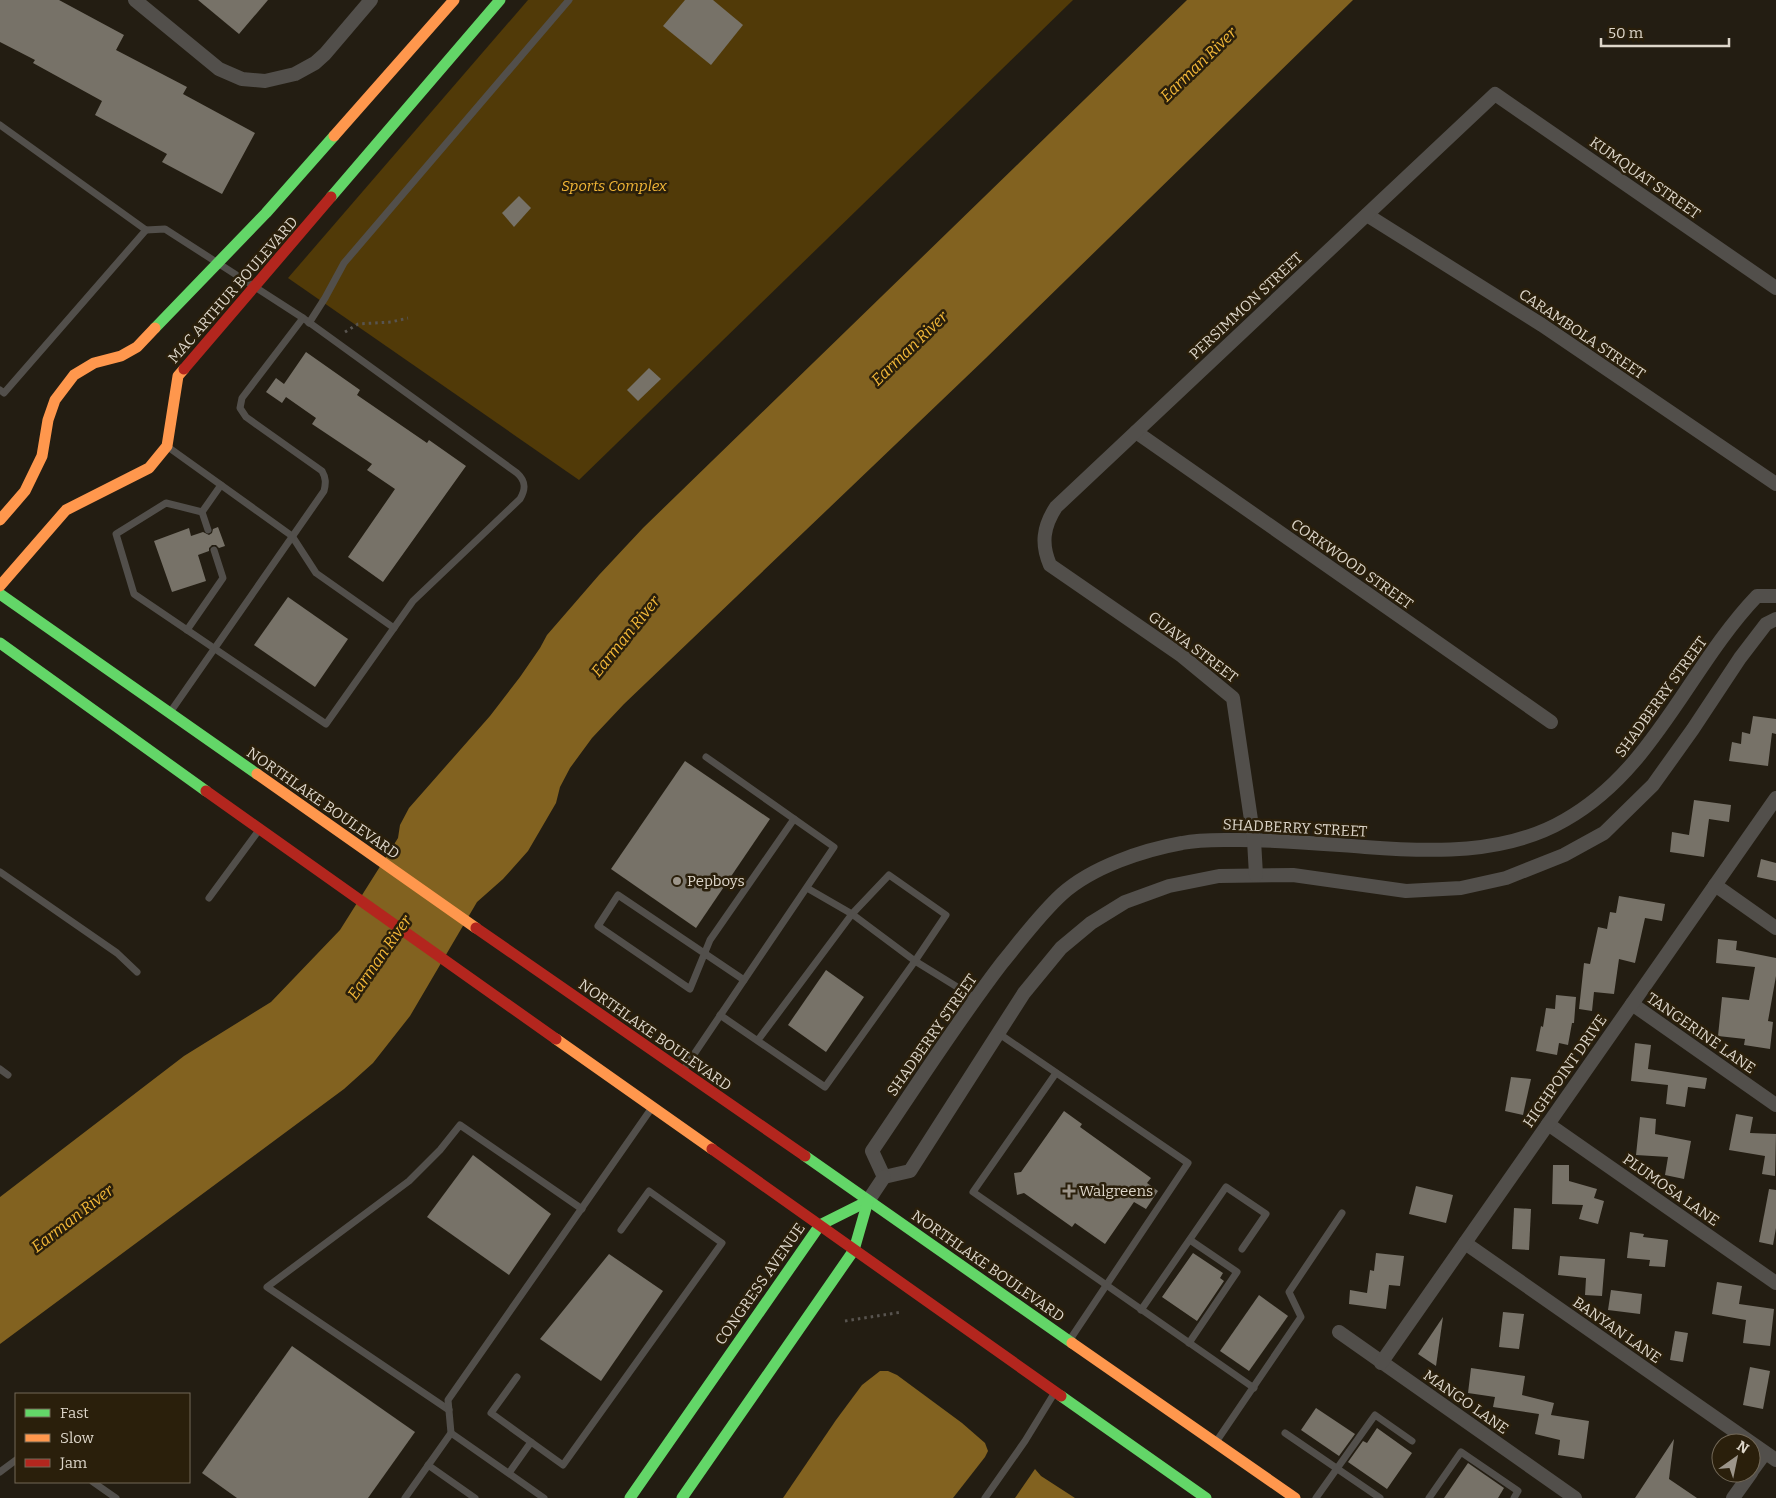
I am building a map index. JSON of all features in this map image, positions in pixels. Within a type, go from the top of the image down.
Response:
[{"type":"main road","name":"MAC ARTHUR BOULEVARD","points":[[0,520],[25,491],[42,456],[48,420],[55,400],[74,375],[94,363],[121,356],[137,346],[266,213],[454,0]]},
{"type":"main road","name":"MAC ARTHUR BOULEVARD","points":[[168,446],[178,376],[500,0]]},
{"type":"main road","points":[[0,586],[66,510],[149,468],[168,446]]},
{"type":"main road","name":"NORTHLAKE BOULEVARD","points":[[0,594],[378,860],[868,1201],[936,1246],[1295,1498]]},
{"type":"main road","points":[[0,643],[352,895],[1206,1498]]},
{"type":"main road","points":[[682,1498],[854,1250],[868,1201]]},
{"type":"main road","name":"CONGRESS AVENUE","points":[[630,1498],[820,1225],[868,1201]]},
{"type":"street","points":[[135,0],[220,69],[242,79],[265,81],[295,74],[315,63],[326,54],[371,0]]},
{"type":"street","name":"PERSIMMON STREET","points":[[1045,554],[1043,542],[1045,529],[1056,507],[1495,94]]},
{"type":"street","name":"KUMQUAT STREET","points":[[1495,94],[1776,288]]},
{"type":"street","name":"CARAMBOLA STREET","points":[[1367,215],[1542,325],[1776,484]]},
{"type":"street","name":"CORKWOOD STREET","points":[[1136,432],[1551,722]]},
{"type":"street","name":"GUAVA STREET","points":[[1045,554],[1050,565],[1182,656],[1233,698],[1254,840],[1256,876]]},
{"type":"street","name":"SHADBERRY STREET","points":[[884,1176],[872,1151],[975,998],[1028,931],[1063,893],[1085,878],[1135,855],[1184,842],[1254,840],[1410,850],[1461,850],[1510,841],[1542,832],[1566,820],[1604,793],[1622,776],[1665,720],[1742,612],[1757,596],[1776,596]]},
{"type":"street","points":[[868,1201],[884,1176],[910,1171],[1024,993],[1061,948],[1091,923],[1124,902],[1169,886],[1211,877],[1293,876],[1406,891],[1461,888],[1506,878],[1564,855],[1604,833],[1653,785],[1694,729],[1740,658],[1766,624],[1776,619]]},
{"type":"street","name":"HIGHPOINT DRIVE","points":[[1381,1363],[1776,798]]},
{"type":"street","points":[[1715,885],[1776,928]]},
{"type":"street","name":"TANGERINE LANE","points":[[1632,1004],[1776,1105]]},
{"type":"street","name":"PLUMOSA LANE","points":[[1548,1124],[1776,1283]]},
{"type":"street","name":"BANYAN LANE","points":[[1465,1243],[1770,1457]]},
{"type":"street","name":"MANGO LANE","points":[[1339,1332],[1575,1498]]},
{"type":"street","points":[[1733,1498],[1744,1483]]},
{"type":"lane","points":[[309,323],[344,263],[569,0]]},
{"type":"lane","points":[[0,125],[146,230],[165,229],[303,318],[517,473],[524,482],[524,491],[520,499],[413,601],[326,724],[134,594],[116,534],[166,503],[202,512]]},
{"type":"lane","points":[[0,390],[4,393],[146,230]]},
{"type":"lane","points":[[169,714],[324,491],[325,476],[318,467],[246,417],[240,408],[242,398],[303,318]]},
{"type":"lane","points":[[168,446],[292,536],[316,572],[394,628]]},
{"type":"lane","points":[[202,512],[221,485]]},
{"type":"lane","points":[[202,512],[208,530]]},
{"type":"lane","points":[[187,630],[223,578],[214,550]]},
{"type":"lane","points":[[682,1072],[834,847],[706,757]]},
{"type":"lane","points":[[744,980],[704,953],[618,895],[598,926],[690,989],[704,953],[710,940],[794,819]]},
{"type":"lane","points":[[209,898],[260,829]]},
{"type":"lane","points":[[0,872],[117,953],[137,972]]},
{"type":"lane","points":[[720,1014],[825,1087],[946,915],[889,875],[852,914],[758,1040]]},
{"type":"lane","points":[[807,888],[852,914],[915,961],[975,998]]},
{"type":"lane","points":[[998,1032],[1188,1164],[1069,1341]]},
{"type":"lane","points":[[0,1069],[8,1075]]},
{"type":"lane","points":[[1056,1073],[973,1192],[1254,1388]]},
{"type":"lane","points":[[404,1498],[451,1433],[448,1400],[653,1107]]},
{"type":"lane","points":[[449,1410],[266,1288],[410,1181],[460,1126],[582,1209]]},
{"type":"lane","points":[[1142,1310],[1226,1187],[1266,1214],[1242,1249]]},
{"type":"lane","points":[[516,1377],[491,1413],[563,1465],[722,1242],[648,1191],[621,1230]]},
{"type":"lane","points":[[1215,1443],[1301,1317],[1289,1292],[1342,1213]]},
{"type":"lane","points":[[1189,1343],[1237,1272],[1190,1240]]},
{"type":"lane","points":[[985,1498],[1025,1441],[1055,1392]]},
{"type":"lane","points":[[1316,1498],[1375,1415],[1412,1441]]},
{"type":"lane","points":[[451,1433],[544,1498]]},
{"type":"lane","points":[[1285,1433],[1380,1498]]},
{"type":"lane","points":[[509,1473],[531,1442]]},
{"type":"lane","points":[[1429,1498],[1461,1452],[1518,1491],[1514,1498]]},
{"type":"lane","points":[[0,1472],[15,1461]]},
{"type":"lane","points":[[428,1466],[475,1498]]},
{"type":"lane","points":[[94,1483],[116,1498]]},
{"type":"path","points":[[345,332],[358,324],[391,322],[408,318]]},
{"type":"path","points":[[845,1321],[902,1312]]},
{"type":"green space","name":"Sports Complex","points":[[528,0],[1073,0],[579,480],[288,278]]},
{"type":"water","name":"Earman River","points":[[1187,0],[1353,0],[986,358],[624,704],[592,738],[570,768],[560,787],[556,803],[528,851],[503,879],[477,902],[410,1016],[373,1063],[344,1089],[0,1344],[0,1197],[184,1056],[271,1002],[340,930],[398,838],[400,825],[409,808],[490,716],[520,677],[547,635],[599,575],[643,528]]},
{"type":"water","points":[[880,1371],[888,1371],[897,1375],[962,1423],[985,1443],[988,1451],[985,1457],[953,1498],[783,1498],[862,1385]]},
{"type":"water","points":[[1035,1469],[1041,1476],[1075,1498],[1015,1498]]},
{"type":"building","points":[[0,0],[59,0],[124,35],[116,50],[187,87],[183,94],[255,133],[222,194],[162,162],[167,154],[95,115],[102,101],[33,63],[35,60],[0,42]]},
{"type":"building","points":[[198,0],[268,0],[239,34]]},
{"type":"building","points":[[685,0],[713,0],[743,25],[711,65],[663,26]]},
{"type":"building","points":[[519,196],[531,208],[514,227],[502,213]]},
{"type":"building","points":[[306,352],[360,390],[357,395],[427,443],[429,440],[466,466],[383,582],[348,557],[395,489],[367,470],[372,464],[312,424],[316,418],[286,397],[282,403],[266,392],[276,378],[284,384]]},
{"type":"building","points":[[649,368],[661,379],[638,401],[627,390]]},
{"type":"building","points":[[218,527],[225,546],[219,548],[216,545],[212,545],[209,551],[198,555],[206,581],[172,592],[154,541],[189,528],[191,536],[203,532],[209,535],[213,529]]},
{"type":"building","points":[[288,597],[348,639],[315,687],[254,645]]},
{"type":"building","points":[[1753,716],[1776,719],[1776,734],[1772,733],[1768,766],[1729,761],[1732,742],[1741,744],[1742,732],[1750,734]]},
{"type":"building","points":[[685,761],[770,819],[696,928],[611,869]]},
{"type":"building","points":[[1694,800],[1731,805],[1729,822],[1709,819],[1704,857],[1670,852],[1672,832],[1689,835]]},
{"type":"building","points":[[1761,859],[1776,863],[1776,881],[1757,877]]},
{"type":"building","points":[[1619,896],[1665,904],[1662,921],[1645,918],[1635,963],[1619,959],[1614,994],[1594,992],[1592,1011],[1579,1009],[1584,963],[1590,964],[1598,927],[1607,929],[1610,912],[1616,913]]},
{"type":"building","points":[[1718,939],[1737,941],[1736,950],[1776,958],[1776,976],[1768,1021],[1773,1022],[1770,1049],[1744,1045],[1745,1039],[1718,1036],[1722,997],[1749,1000],[1755,967],[1716,963]]},
{"type":"building","points":[[826,970],[864,997],[826,1052],[788,1025]]},
{"type":"building","points":[[1556,995],[1576,997],[1574,1023],[1572,1023],[1568,1045],[1559,1043],[1557,1055],[1536,1051],[1546,1008],[1555,1009]]},
{"type":"building","points":[[1635,1043],[1651,1045],[1648,1069],[1707,1078],[1705,1089],[1688,1087],[1685,1107],[1666,1104],[1668,1085],[1631,1081]]},
{"type":"building","points":[[1511,1077],[1531,1079],[1523,1115],[1505,1111]]},
{"type":"building","points":[[1064,1111],[1082,1124],[1080,1127],[1151,1178],[1147,1183],[1158,1191],[1146,1209],[1134,1202],[1105,1244],[1075,1223],[1072,1227],[1024,1193],[1017,1195],[1014,1173],[1021,1172]]},
{"type":"building","points":[[1736,1114],[1753,1117],[1750,1133],[1776,1134],[1775,1176],[1762,1174],[1765,1156],[1729,1150]]},
{"type":"building","points":[[1640,1117],[1656,1119],[1655,1134],[1691,1141],[1684,1179],[1665,1175],[1668,1157],[1636,1155]]},
{"type":"building","points":[[473,1155],[551,1214],[509,1275],[427,1217]]},
{"type":"building","points":[[1553,1165],[1569,1165],[1569,1181],[1597,1189],[1594,1198],[1604,1201],[1598,1224],[1579,1219],[1583,1205],[1552,1204]]},
{"type":"building","points":[[1416,1186],[1453,1195],[1446,1223],[1409,1214]]},
{"type":"building","points":[[1769,1189],[1776,1190],[1776,1228],[1773,1245],[1759,1242]]},
{"type":"building","points":[[1514,1208],[1531,1209],[1529,1250],[1512,1249]]},
{"type":"building","points":[[1630,1232],[1644,1234],[1643,1237],[1668,1240],[1665,1267],[1649,1266],[1650,1260],[1627,1258]]},
{"type":"building","points":[[1193,1253],[1223,1273],[1220,1278],[1224,1281],[1197,1321],[1162,1297]]},
{"type":"building","points":[[1376,1253],[1404,1256],[1400,1286],[1389,1285],[1386,1309],[1349,1304],[1350,1290],[1367,1293],[1370,1270],[1374,1271]]},
{"type":"building","points":[[609,1254],[663,1291],[601,1381],[540,1339]]},
{"type":"building","points":[[1560,1256],[1605,1259],[1602,1296],[1585,1295],[1586,1278],[1558,1275]]},
{"type":"building","points":[[1717,1282],[1742,1286],[1739,1304],[1774,1309],[1770,1346],[1743,1343],[1746,1320],[1712,1314]]},
{"type":"building","points":[[1611,1290],[1642,1294],[1640,1314],[1608,1310]]},
{"type":"building","points":[[1259,1295],[1288,1316],[1249,1371],[1220,1351]]},
{"type":"building","points":[[1503,1312],[1524,1314],[1519,1349],[1499,1347]]},
{"type":"building","points":[[1443,1317],[1436,1366],[1418,1354]]},
{"type":"building","points":[[1675,1331],[1688,1333],[1683,1362],[1670,1360]]},
{"type":"building","points":[[292,1346],[415,1432],[368,1498],[237,1498],[202,1473]]},
{"type":"building","points":[[1750,1367],[1770,1371],[1763,1409],[1743,1405]]},
{"type":"building","points":[[1471,1368],[1525,1376],[1522,1395],[1554,1403],[1551,1415],[1589,1421],[1584,1459],[1558,1455],[1560,1440],[1535,1434],[1539,1414],[1493,1407],[1495,1397],[1468,1393]]},
{"type":"building","points":[[1316,1408],[1355,1434],[1339,1456],[1301,1430]]},
{"type":"building","points":[[1377,1428],[1412,1453],[1387,1489],[1348,1462],[1363,1441],[1367,1443]]},
{"type":"building","points":[[1674,1439],[1669,1479],[1697,1498],[1635,1498]]},
{"type":"building","points":[[1468,1463],[1504,1488],[1498,1498],[1444,1498]]},
{"type":"traffic: fast","points":[[331,197],[500,0]]},
{"type":"traffic: fast","points":[[155,328],[266,213],[334,136]]},
{"type":"traffic: fast","points":[[0,594],[257,774]]},
{"type":"traffic: fast","points":[[0,643],[206,791]]},
{"type":"traffic: fast","points":[[805,1156],[1072,1343]]},
{"type":"traffic: fast","points":[[630,1498],[820,1225],[868,1201]]},
{"type":"traffic: fast","points":[[682,1498],[854,1250],[868,1201]]},
{"type":"traffic: fast","points":[[1061,1396],[1206,1498]]},
{"type":"traffic: slow","points":[[334,136],[454,0]]},
{"type":"traffic: slow","points":[[0,520],[25,491],[42,456],[48,420],[55,400],[74,375],[94,363],[121,356],[137,347],[155,328]]},
{"type":"traffic: slow","points":[[0,586],[66,510],[149,468],[167,446],[178,376],[184,369]]},
{"type":"traffic: slow","points":[[257,774],[476,928]]},
{"type":"traffic: slow","points":[[556,1039],[712,1149]]},
{"type":"traffic: slow","points":[[1072,1343],[1295,1498]]},
{"type":"traffic: jam","points":[[184,369],[331,197]]},
{"type":"traffic: jam","points":[[206,791],[556,1039]]},
{"type":"traffic: jam","points":[[476,928],[805,1156]]},
{"type":"traffic: jam","points":[[712,1149],[1061,1396]]},
{"type":"place","name":"Pepboys","points":[[677,881]]},
{"type":"place","name":"Walgreens","points":[[1069,1191]]}]
